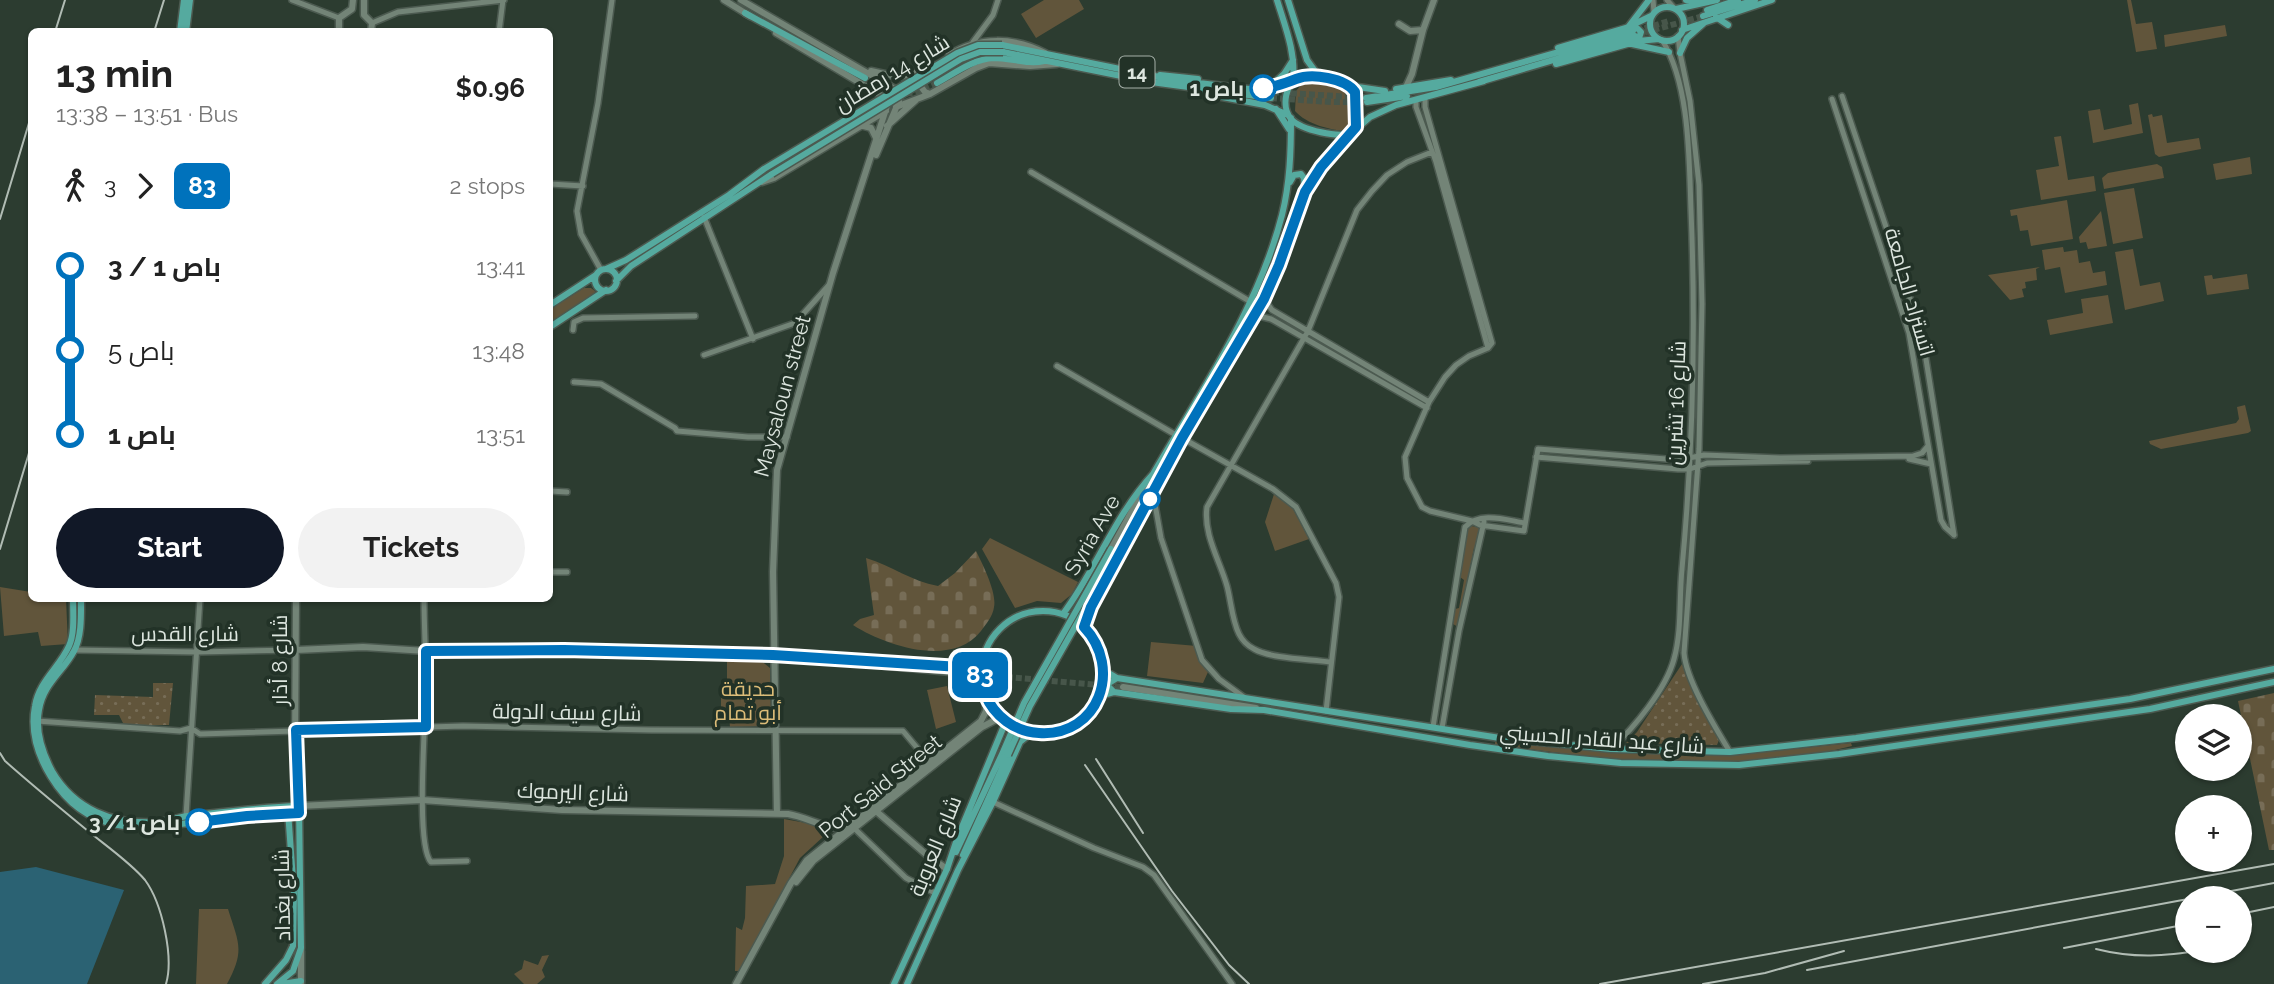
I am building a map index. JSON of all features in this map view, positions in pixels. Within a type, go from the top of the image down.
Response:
[{"type":"main road","points":[[180,28],[184,0]]},
{"type":"main road","points":[[186,28],[190,0]]},
{"type":"main road","points":[[352,0],[352,9]]},
{"type":"main road","points":[[364,0],[364,15]]},
{"type":"main road","points":[[724,0],[881,96],[887,103],[885,112]]},
{"type":"main road","points":[[741,0],[895,89]]},
{"type":"main road","points":[[1084,627],[1096,597],[1251,302],[1282,215],[1288,186],[1291,138],[1287,90],[1291,82],[1293,60],[1277,0]]},
{"type":"main road","points":[[1288,0],[1307,60],[1320,78]]},
{"type":"main road","points":[[1406,88],[1434,0]]},
{"type":"main road","points":[[1531,60],[1544,53],[1626,28],[1651,0]]},
{"type":"main road","points":[[1686,0],[1708,3],[1717,0]]},
{"type":"main road","points":[[1626,28],[1635,33],[1670,40],[1700,15],[1738,0]]},
{"type":"main road","points":[[1700,15],[1755,0]]},
{"type":"main road","points":[[1716,17],[1772,0]]},
{"type":"main road","points":[[1680,53],[1708,3]]},
{"type":"main road","points":[[1630,43],[1635,33],[1663,7],[1716,17],[1728,24]]},
{"type":"main road","points":[[339,28],[340,18],[352,9]]},
{"type":"main road","points":[[352,9],[364,15],[372,23],[371,28]]},
{"type":"main road","points":[[1675,9],[1683,19],[1680,33]]},
{"type":"main road","points":[[745,13],[865,78]]},
{"type":"main road","points":[[1653,14],[1650,29],[1661,39]]},
{"type":"main road","points":[[1399,24],[1410,31],[1423,30]]},
{"type":"main road","points":[[1483,81],[1367,100],[1470,78],[1635,33]]},
{"type":"main road","points":[[1179,436],[1264,299],[1305,192],[1321,167],[1353,132],[1378,113],[1396,105],[1543,64],[1635,33]]},
{"type":"main road","points":[[756,181],[766,165],[963,46],[984,40],[1006,42],[1035,48],[1048,58]]},
{"type":"main road","points":[[1543,64],[1564,62],[1630,43],[1669,52]]},
{"type":"main road","name":"شارع 14 رمضان","points":[[616,281],[631,266],[756,181],[764,169],[957,53],[978,45],[1152,79]]},
{"type":"main road","name":"شارع 14 رمضان","points":[[553,303],[961,59],[1003,48]]},
{"type":"main road","points":[[937,83],[982,60],[1005,59],[1035,63],[1048,58]]},
{"type":"main road","name":"شارع 14 رمضان","points":[[1048,58],[1062,64],[1152,79],[1271,93],[1291,82]]},
{"type":"main road","points":[[1271,93],[1293,60]]},
{"type":"main road","points":[[756,181],[774,178],[860,125],[930,94],[976,68],[989,64],[1062,64]]},
{"type":"main road","points":[[854,65],[891,77],[924,71]]},
{"type":"main road","points":[[924,71],[919,84],[930,94]]},
{"type":"main road","points":[[1291,82],[1320,78],[1381,92],[1427,82],[1470,78]]},
{"type":"main road","points":[[1152,79],[1160,86],[1275,108],[1300,124],[1328,134],[1345,136],[1353,132],[1357,121],[1357,99],[1350,86]]},
{"type":"main road","points":[[869,89],[870,104]]},
{"type":"main road","name":"Maysaloun street","points":[[831,283],[839,268],[886,127],[896,107],[899,96],[895,89]]},
{"type":"main road","points":[[886,127],[917,99]]},
{"type":"main road","points":[[1275,108],[1284,120],[1291,138]]},
{"type":"main road","name":"Maysaloun street","points":[[777,814],[773,655],[776,485],[779,463],[831,283],[885,112]]},
{"type":"main road","points":[[860,125],[871,128],[876,138]]},
{"type":"main road","points":[[1288,186],[1294,175],[1301,174],[1305,192]]},
{"type":"main road","points":[[553,325],[606,290],[612,289],[616,281],[615,274],[601,272],[597,286],[606,290]]},
{"type":"main road","name":"Syria Ave","points":[[1063,614],[1135,495],[1179,436]]},
{"type":"main road","points":[[876,811],[947,869],[1153,474]]},
{"type":"main road","points":[[1114,551],[1162,475]]},
{"type":"main road","points":[[77,602],[75,650],[48,685],[40,703],[37,721],[40,744],[50,767],[64,787],[82,804],[104,816],[128,822],[158,822],[186,817],[299,810]]},
{"type":"main road","name":"شارع 8 أذار","points":[[296,602],[299,810]]},
{"type":"main road","points":[[736,984],[807,860],[981,722],[986,711],[982,678],[984,652],[1002,626],[1031,612],[1063,614],[1084,627],[1097,644],[1107,671],[1117,678],[1109,682],[1108,686],[1114,692],[1103,695],[1080,720],[1066,729],[1050,733],[1033,733],[1003,719],[986,696]]},
{"type":"main road","points":[[74,640],[42,684],[34,706],[33,719],[36,744],[46,769],[60,792],[74,806],[99,821],[127,828],[162,827],[288,810]]},
{"type":"main road","points":[[296,650],[564,650],[773,655],[972,668],[977,670],[982,678]]},
{"type":"main road","points":[[858,661],[971,674]]},
{"type":"main road","points":[[1097,702],[1103,684],[1104,664]]},
{"type":"main road","name":"شارع عبد القادر الحسيني","points":[[1117,678],[1489,736],[1611,749],[1730,752],[1856,738],[2130,699],[2274,669]]},
{"type":"main road","name":"شارع عبد القادر الحسيني","points":[[1114,692],[1231,709],[1264,710],[1470,746],[1585,760],[1739,765],[1839,754],[2150,709],[2274,682]]},
{"type":"main road","points":[[1123,687],[1264,710]]},
{"type":"main road","name":"Port Said Street","points":[[787,891],[813,861],[854,828],[982,727],[1003,719]]},
{"type":"main road","name":"شارع العروبة","points":[[894,984],[947,869],[1003,719]]},
{"type":"main road","name":"شارع العروبة","points":[[907,984],[1020,742],[1033,733]]},
{"type":"main road","points":[[1470,746],[1472,733]]},
{"type":"main road","points":[[1486,748],[1485,740],[1489,736]]},
{"type":"main road","points":[[1839,754],[1851,750],[1856,738]]},
{"type":"main road","points":[[958,870],[1005,754]]},
{"type":"main road","name":"شارع اليرموك","points":[[299,810],[422,800],[562,810],[777,814],[802,816],[830,827],[845,829]]},
{"type":"main road","name":"شارع بغداد","points":[[288,810],[301,983]]},
{"type":"main road","name":"شارع بغداد","points":[[297,947],[299,810]]},
{"type":"main road","points":[[265,984],[297,947]]},
{"type":"main road","points":[[279,984],[293,971],[297,947]]},
{"type":"main road","points":[[279,984],[301,983]]},
{"type":"street","points":[[292,0],[340,18]]},
{"type":"street","points":[[372,23],[398,12],[503,0],[500,28]]},
{"type":"street","points":[[601,272],[581,234],[577,211],[598,103],[612,0]]},
{"type":"street","points":[[973,42],[993,15],[998,0]]},
{"type":"street","points":[[1651,0],[1653,14]]},
{"type":"street","points":[[1667,0],[1675,9]]},
{"type":"street","name":"شارع 16 تشرين","points":[[1611,749],[1631,731],[1643,715],[1674,662],[1698,456],[1702,304],[1699,185],[1690,101],[1680,53],[1680,33]]},
{"type":"street","name":"شارع 16 تشرين","points":[[1661,39],[1669,52],[1681,92],[1690,185],[1695,304],[1684,661],[1730,752]]},
{"type":"street","points":[[1842,96],[1918,320],[1932,390],[1920,390]]},
{"type":"street","points":[[1425,98],[1425,107],[1491,340],[1488,348],[1469,356],[1445,377],[1428,405],[1405,457],[1406,478],[1422,507],[1441,515],[1483,525],[1524,531],[1538,449],[1679,460],[1698,456],[1913,456],[1922,453],[1928,446]]},
{"type":"street","name":"اتستراد الجامعة","points":[[1832,99],[1905,317],[1941,520],[1954,535],[1932,390]]},
{"type":"street","points":[[1416,100],[1488,348]]},
{"type":"street","points":[[1330,662],[1263,653],[1250,647],[1238,632],[1206,515],[1210,500],[1308,331],[1350,225],[1362,204],[1387,175],[1406,162],[1432,152]]},
{"type":"street","points":[[1031,172],[1251,302]]},
{"type":"street","points":[[553,184],[583,186]]},
{"type":"street","points":[[1690,185],[1699,185]]},
{"type":"street","points":[[705,217],[753,340]]},
{"type":"street","points":[[704,355],[753,340],[795,323],[831,283]]},
{"type":"street","points":[[1264,299],[1272,310],[1428,405]]},
{"type":"street","points":[[1255,315],[1271,318],[1428,405]]},
{"type":"street","points":[[573,330],[574,322],[583,318],[695,316]]},
{"type":"street","points":[[1057,366],[1273,489],[1298,510],[1339,593],[1326,710]]},
{"type":"street","points":[[574,382],[601,384],[677,431],[787,437]]},
{"type":"street","points":[[1636,456],[1637,467]]},
{"type":"street","points":[[1536,457],[1689,469],[1707,463],[1887,459],[1918,460],[1931,464]]},
{"type":"street","points":[[553,491],[566,492]]},
{"type":"street","points":[[1153,493],[1161,538],[1202,660],[1219,679],[1245,698]]},
{"type":"street","points":[[1442,728],[1459,631],[1486,518]]},
{"type":"street","points":[[1433,727],[1465,527],[1472,521],[1486,518],[1525,523]]},
{"type":"street","points":[[553,572],[567,572]]},
{"type":"street","points":[[186,817],[200,602]]},
{"type":"street","points":[[424,602],[426,727],[422,800],[429,861],[467,861]]},
{"type":"street","name":"شارع القدس","points":[[75,650],[296,650]]},
{"type":"street","name":"شارع سيف الدولة","points":[[37,721],[183,731],[191,728],[200,734],[426,727],[903,731],[929,762]]},
{"type":"street","points":[[993,802],[1143,867],[1154,875],[1233,984]]},
{"type":"street","points":[[854,828],[906,878],[935,893]]},
{"type":"green space","points":[[1044,0],[1079,0],[1084,9],[1036,38],[1021,14]]},
{"type":"green space","points":[[2127,0],[2131,0],[2136,24],[2152,22],[2157,49],[2136,52]]},
{"type":"green space","points":[[2225,25],[2227,36],[2165,47],[2164,35]]},
{"type":"green space","points":[[1302,84],[1336,85],[1349,94],[1354,113],[1349,131],[1320,126],[1295,111],[1296,91]]},
{"type":"green space","points":[[2138,103],[2143,133],[2093,143],[2088,111],[2100,109],[2104,130],[2132,124],[2129,105]]},
{"type":"green space","points":[[2152,114],[2153,117],[2162,115],[2167,143],[2199,138],[2201,149],[2159,157],[2155,154],[2148,115]]},
{"type":"green space","points":[[2061,136],[2068,180],[2094,176],[2096,191],[2041,200],[2036,170],[2059,166],[2054,137]]},
{"type":"green space","points":[[2250,157],[2252,174],[2216,180],[2213,164]]},
{"type":"green space","points":[[2157,164],[2162,167],[2164,178],[2104,189],[2102,178],[2108,173]]},
{"type":"green space","points":[[2134,188],[2143,238],[2113,244],[2104,193]]},
{"type":"green space","points":[[2067,200],[2073,239],[2031,246],[2028,230],[2020,231],[2017,215],[2011,216],[2010,210]]},
{"type":"green space","points":[[2101,211],[2107,246],[2088,249],[2086,242],[2080,243],[2079,237]]},
{"type":"green space","points":[[2063,247],[2064,252],[2077,250],[2079,263],[2090,261],[2093,273],[2105,271],[2107,285],[2065,293],[2060,267],[2045,270],[2042,250]]},
{"type":"green space","points":[[2133,249],[2140,286],[2160,282],[2164,301],[2125,310],[2115,252]]},
{"type":"green space","points":[[2040,267],[2036,269],[2037,280],[2025,282],[2026,288],[2022,289],[2024,297],[2010,300],[1988,275]]},
{"type":"green space","points":[[2247,274],[2249,289],[2207,295],[2204,276],[2212,275],[2213,279]]},
{"type":"green space","points":[[584,288],[595,291],[594,299],[553,323],[553,307]]},
{"type":"green space","points":[[2108,295],[2113,323],[2050,335],[2047,320],[2083,313],[2081,299]]},
{"type":"green space","points":[[2245,405],[2251,431],[2248,433],[2161,449],[2150,444],[2149,441],[2236,423],[2239,419],[2237,407]]},
{"type":"green space","points":[[1274,494],[1292,507],[1309,539],[1275,551],[1265,522]]},
{"type":"green space","points":[[1471,526],[1479,527],[1481,531],[1477,547],[1474,548],[1470,568],[1472,571],[1458,627],[1453,624],[1464,580],[1460,577],[1467,529]]},
{"type":"green space","points":[[990,538],[1078,582],[1072,594],[1061,603],[1037,601],[1015,608],[982,549]]},
{"type":"green space","points":[[976,551],[986,571],[994,607],[985,626],[969,642],[953,649],[918,650],[883,640],[853,625],[860,619],[874,615],[866,558],[919,581],[938,586]]},
{"type":"green space","points":[[0,587],[28,592],[28,602],[66,602],[68,644],[41,646],[38,632],[4,636]]},
{"type":"green space","points":[[1151,642],[1197,646],[1208,672],[1203,683],[1147,676]]},
{"type":"green space","name":"حديقة أبو تمام","points":[[760,660],[770,668],[771,720],[765,726],[730,727],[729,716],[721,716],[721,692],[727,691],[727,661]]},
{"type":"green space","points":[[1682,664],[1719,740],[1717,745],[1626,743],[1637,732]]},
{"type":"green space","points":[[153,683],[173,683],[169,725],[124,725],[119,715],[94,715],[95,695],[153,697]]},
{"type":"green space","points":[[947,686],[956,722],[936,729],[927,690]]},
{"type":"green space","points":[[2274,693],[2274,850],[2269,850],[2252,768],[2252,704],[2239,704],[2238,701]]},
{"type":"green space","points":[[1495,742],[1605,752],[1735,755],[1851,743],[1852,746],[1809,755],[1720,763],[1583,756]]},
{"type":"green space","points":[[784,819],[812,824],[824,831],[824,836],[800,858],[740,971],[735,971],[736,927],[742,930],[746,886],[775,884],[784,856]]},
{"type":"green space","points":[[199,909],[228,909],[235,931],[238,955],[227,984],[196,984]]},
{"type":"green space","points":[[549,955],[542,970],[545,977],[537,984],[524,984],[514,974],[522,969],[524,960],[538,965],[542,956]]},
{"type":"water","points":[[36,867],[124,890],[87,984],[0,984],[0,872]]},
{"type":"tunnel","points":[[1636,35],[1703,16]]},
{"type":"tunnel","points":[[1636,31],[1669,21]]},
{"type":"tunnel","points":[[865,78],[900,94],[916,92],[937,83]]},
{"type":"tunnel","points":[[1273,92],[1366,98]]},
{"type":"tunnel","points":[[1271,98],[1367,102]]},
{"type":"tunnel","points":[[971,674],[1123,687]]},
{"type":"railway","points":[[56,28],[65,0]]},
{"type":"railway","points":[[155,28],[164,0]]},
{"type":"railway","points":[[0,219],[28,126]]},
{"type":"railway","points":[[0,549],[28,456]]},
{"type":"railway","points":[[0,753],[15,770],[145,880],[157,902],[165,931],[168,960],[166,984]]},
{"type":"railway","points":[[1096,759],[1143,833]]},
{"type":"railway","points":[[1085,765],[1172,891],[1229,965],[1249,984]]},
{"type":"railway","points":[[1600,984],[2274,864]]},
{"type":"railway","points":[[2252,887],[2274,883]]},
{"type":"railway","points":[[1807,970],[2175,901]]},
{"type":"railway","points":[[2252,912],[2274,907]]},
{"type":"railway","points":[[2064,948],[2175,927]]},
{"type":"railway","points":[[2096,949],[2150,956],[2175,954]]},
{"type":"railway","points":[[1703,984],[1765,973],[1844,951]]},
{"type":"bus line","name":"83","points":[[199,822],[299,813],[296,730],[426,727],[426,651],[564,650],[773,655],[972,668],[977,670],[982,678],[986,696],[995,711],[1014,726],[1033,733],[1050,733],[1073,725],[1097,702],[1104,677],[1101,654],[1084,627],[1091,607],[1182,438],[1264,299],[1305,192],[1321,167],[1356,127],[1357,99],[1355,92],[1344,82],[1301,78],[1263,88]]},
{"type":"place","name":"باص 1","points":[[1263,88]]},
{"type":"place","name":"باص 1 / 3","points":[[199,822]]}]
